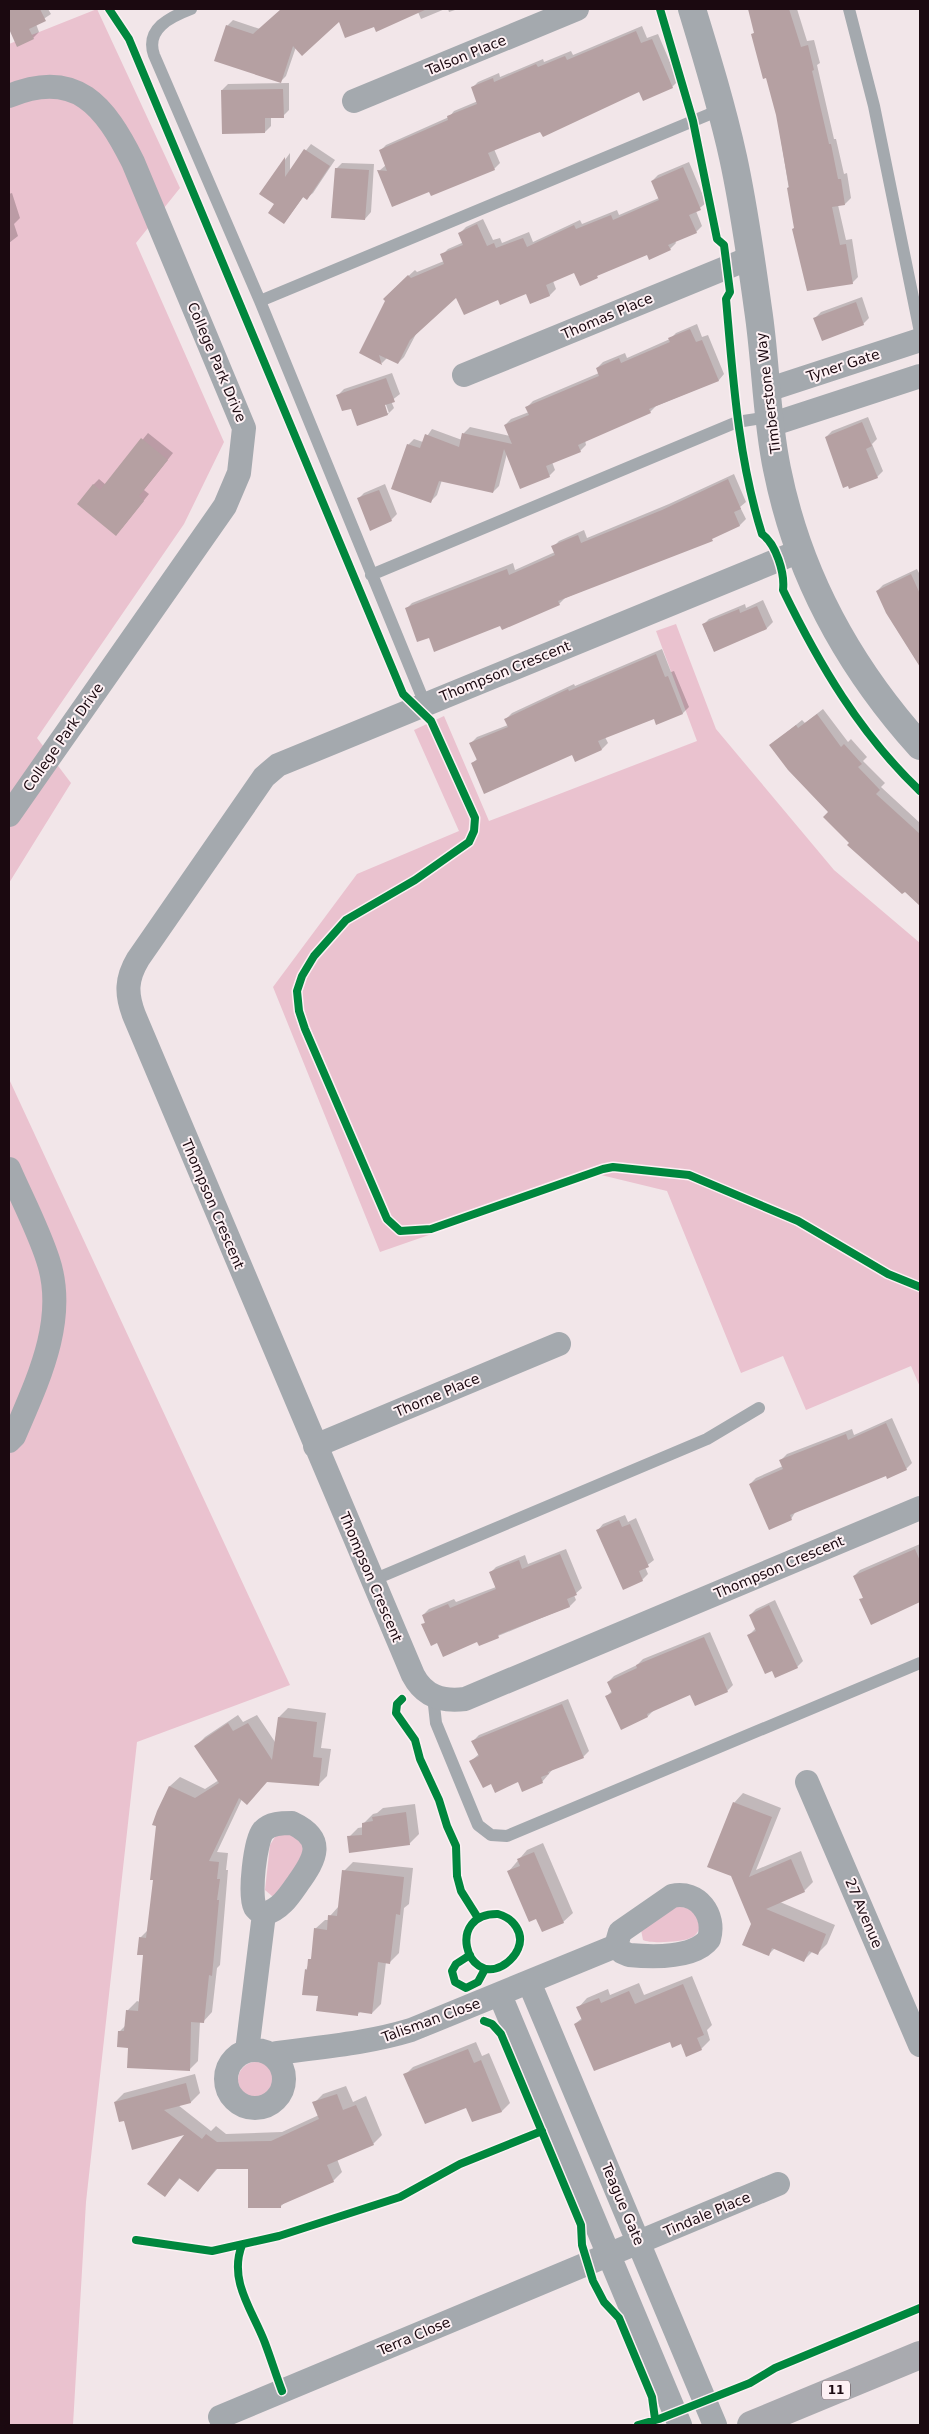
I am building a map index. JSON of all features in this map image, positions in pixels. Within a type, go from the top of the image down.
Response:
[{"type":"main road","name":"11","points":[[751,2425],[920,2355]]},
{"type":"street","name":"Talson Place","points":[[354,101],[577,9]]},
{"type":"street","name":"Timberstone Way","points":[[692,9],[722,109],[736,174],[750,258],[767,390],[769,421],[788,515],[812,582],[843,642],[892,715],[920,746]]},
{"type":"street","name":"College Park Drive","points":[[9,96],[25,89],[62,86],[80,92],[94,101],[104,113],[121,138],[133,162],[244,428],[239,473],[225,506],[9,815]]},
{"type":"street","name":"Thomas Place","points":[[464,375],[750,258]]},
{"type":"street","name":"Tyner Gate","points":[[767,390],[920,340]]},
{"type":"street","points":[[769,421],[920,376]]},
{"type":"street","name":"Thompson Crescent","points":[[800,551],[278,765],[264,777],[138,959],[132,968],[127,988],[134,1015],[316,1446],[413,1675],[424,1691],[432,1696],[454,1700],[465,1699],[920,1508]]},
{"type":"street","points":[[9,1169],[48,1260],[54,1293],[44,1365],[14,1436],[9,1441]]},
{"type":"street","name":"Thorne Place","points":[[316,1446],[559,1344]]},
{"type":"street","name":"27 Avenue","points":[[807,1782],[920,2045]]},
{"type":"street","points":[[247,2051],[264,1914]]},
{"type":"street","name":"Talisman Close","points":[[271,2054],[319,2049],[381,2039],[412,2030],[616,1946]]},
{"type":"street","name":"Teague Gate","points":[[529,1982],[715,2425]]},
{"type":"street","points":[[500,1995],[680,2425]]},
{"type":"street","points":[[263,2050],[271,2054],[283,2070],[282,2089],[270,2104],[251,2108],[233,2098],[226,2080],[231,2062],[247,2051],[263,2050]]},
{"type":"street","name":"Tindale Place","points":[[609,2254],[778,2184]]},
{"type":"street","name":"Terra Close","points":[[220,2417],[609,2254]]},
{"type":"lane","points":[[191,9],[174,16],[159,27],[153,35],[150,46],[260,300],[425,704]]},
{"type":"lane","points":[[849,9],[874,106],[920,332]]},
{"type":"lane","points":[[260,300],[722,109]]},
{"type":"lane","points":[[371,574],[738,422],[769,421]]},
{"type":"lane","points":[[373,1580],[708,1439],[758,1408]]},
{"type":"lane","points":[[432,1696],[436,1723],[478,1825],[491,1835],[507,1836],[920,1663]]},
{"type":"shaded area","points":[[97,9],[180,188],[136,243],[224,442],[184,524],[37,738],[71,783],[9,883],[9,44]]},
{"type":"shaded area","points":[[676,624],[716,729],[834,870],[920,943],[920,1387],[911,1366],[806,1410],[783,1356],[741,1373],[667,1191],[601,1175],[380,1252],[273,987],[357,874],[459,831],[414,730],[444,716],[489,821],[697,741],[656,631]]},
{"type":"shaded area","points":[[9,1079],[290,1685],[137,1742],[86,2202],[73,2425],[9,2425]]},
{"type":"shaded area","points":[[285,1833],[300,1838],[304,1852],[280,1894],[272,1896],[265,1890],[270,1845],[275,1837]]},
{"type":"shaded area","points":[[675,1906],[693,1909],[700,1926],[698,1932],[692,1937],[674,1941],[652,1942],[643,1940],[641,1930]]},
{"type":"shaded area","points":[[256,2062],[269,2067],[274,2080],[269,2093],[256,2098],[243,2093],[238,2080],[243,2067]]},
{"type":"building","points":[[9,9],[40,9],[46,21],[29,29],[34,39],[17,47],[9,29]]},
{"type":"building","points":[[281,9],[427,9],[376,32],[374,27],[345,38],[339,22],[302,56],[293,46],[281,83],[214,61],[226,25],[253,34]]},
{"type":"building","points":[[748,9],[789,9],[801,47],[808,45],[829,144],[831,144],[838,179],[841,179],[845,205],[832,207],[840,245],[846,244],[853,284],[807,291],[792,229],[794,228],[787,188],[789,187],[776,115],[766,78],[763,79],[751,34],[754,33]]},
{"type":"building","points":[[636,31],[641,43],[652,39],[673,88],[643,101],[639,92],[543,137],[540,132],[488,153],[495,170],[431,196],[429,192],[392,207],[377,170],[387,171],[379,150],[448,120],[447,116],[477,104],[471,87],[493,78],[494,82],[536,64],[538,67],[565,56],[567,60]]},
{"type":"building","points":[[283,89],[284,118],[265,118],[265,133],[222,134],[221,90]]},
{"type":"building","points":[[304,149],[330,166],[307,200],[303,197],[284,224],[268,213],[274,204],[259,194],[285,157],[285,177]]},
{"type":"building","points":[[683,167],[701,210],[689,215],[697,233],[668,245],[671,250],[649,260],[647,255],[597,276],[598,278],[580,286],[574,273],[546,285],[550,296],[530,304],[526,294],[500,305],[498,300],[464,315],[456,298],[410,340],[398,364],[379,355],[382,365],[359,353],[385,301],[383,299],[408,275],[411,278],[444,264],[440,254],[463,245],[458,233],[477,224],[487,246],[494,243],[496,248],[523,238],[527,247],[574,225],[576,229],[611,215],[613,220],[659,200],[651,181]]},
{"type":"building","points":[[335,168],[369,170],[365,220],[331,218]]},
{"type":"building","points":[[856,302],[864,325],[822,341],[813,318]]},
{"type":"building","points":[[690,329],[696,342],[702,340],[719,381],[649,409],[651,413],[578,445],[581,452],[546,466],[550,477],[520,489],[504,449],[493,493],[439,481],[431,503],[391,489],[407,444],[420,448],[425,434],[459,447],[462,433],[512,444],[504,425],[529,415],[525,407],[599,376],[596,368],[619,358],[621,363],[670,342],[668,338]]},
{"type":"building","points":[[386,378],[395,402],[385,405],[388,415],[357,426],[351,409],[342,411],[336,395]]},
{"type":"building","points":[[862,422],[872,446],[866,449],[878,478],[849,489],[848,486],[843,488],[825,437]]},
{"type":"building","points":[[141,438],[168,460],[139,496],[144,501],[116,536],[77,504],[93,484],[100,490]]},
{"type":"building","points":[[728,479],[741,509],[734,512],[740,526],[712,539],[713,541],[558,601],[560,605],[502,630],[500,626],[434,652],[429,638],[417,642],[405,608],[507,569],[509,575],[555,555],[551,546],[578,535],[581,543],[662,510]]},
{"type":"building","points":[[379,490],[392,521],[370,531],[357,498]]},
{"type":"building","points":[[911,574],[920,594],[920,667],[886,613],[876,591]]},
{"type":"building","points":[[757,606],[767,629],[714,652],[702,624],[739,609],[740,613]]},
{"type":"building","points":[[656,654],[665,677],[668,676],[683,714],[656,725],[654,719],[598,741],[602,750],[575,762],[572,755],[484,794],[471,763],[477,760],[469,743],[508,727],[504,719],[568,689],[569,691]]},
{"type":"building","points":[[817,714],[841,747],[844,744],[862,764],[858,767],[880,790],[876,794],[920,834],[920,906],[905,892],[902,894],[847,845],[849,843],[823,817],[828,812],[788,770],[769,745],[796,725],[798,728]]},
{"type":"building","points":[[886,1423],[907,1470],[887,1479],[886,1476],[790,1515],[792,1520],[769,1530],[749,1484],[783,1469],[779,1460],[846,1434],[848,1440]]},
{"type":"building","points":[[619,1520],[622,1527],[630,1524],[649,1567],[639,1571],[643,1581],[623,1590],[596,1530]]},
{"type":"building","points":[[915,1549],[920,1561],[920,1602],[871,1625],[859,1599],[863,1598],[853,1576]]},
{"type":"building","points":[[560,1554],[577,1595],[567,1599],[570,1607],[498,1635],[499,1638],[479,1646],[477,1642],[443,1657],[437,1643],[431,1646],[421,1624],[425,1623],[422,1615],[448,1604],[450,1608],[496,1589],[489,1572],[519,1560],[522,1569]]},
{"type":"building","points":[[769,1605],[798,1668],[775,1678],[772,1671],[765,1674],[747,1635],[756,1631],[749,1615]]},
{"type":"building","points":[[704,1637],[728,1692],[695,1706],[690,1695],[647,1714],[648,1717],[621,1730],[605,1696],[612,1693],[607,1682],[637,1668],[636,1665]]},
{"type":"building","points":[[562,1704],[584,1758],[548,1772],[549,1774],[541,1777],[543,1783],[522,1792],[518,1782],[495,1793],[491,1784],[483,1788],[469,1761],[479,1756],[471,1741]]},
{"type":"building","points":[[278,1717],[317,1722],[313,1757],[322,1758],[319,1786],[267,1782],[247,1805],[239,1798],[209,1861],[219,1862],[217,1879],[220,1879],[217,1900],[219,1900],[212,1976],[209,1975],[204,2023],[191,2022],[190,2071],[127,2068],[128,2048],[117,2047],[118,2031],[124,2031],[126,2010],[138,2011],[143,1955],[137,1955],[139,1937],[146,1938],[153,1880],[150,1880],[156,1826],[152,1825],[157,1811],[169,1786],[195,1798],[219,1783],[194,1746],[228,1723],[233,1731],[248,1723],[272,1760]]},
{"type":"building","points":[[733,1802],[772,1817],[749,1877],[791,1859],[805,1892],[766,1909],[826,1934],[818,1955],[809,1951],[804,1962],[772,1948],[769,1956],[742,1945],[751,1924],[731,1876],[707,1867]]},
{"type":"building","points":[[406,1812],[410,1845],[349,1853],[347,1836],[362,1835],[362,1823],[373,1821],[372,1817]]},
{"type":"building","points":[[534,1852],[564,1923],[542,1932],[536,1919],[529,1922],[507,1871],[520,1866],[517,1859]]},
{"type":"building","points":[[342,1870],[404,1877],[400,1915],[396,1914],[390,1964],[378,1962],[372,2014],[358,2012],[358,2016],[316,2011],[318,1996],[302,1995],[305,1969],[307,1970],[308,1959],[311,1959],[314,1928],[327,1930],[328,1915],[337,1916]]},
{"type":"building","points":[[683,1984],[704,2035],[697,2038],[702,2050],[686,2057],[681,2044],[672,2048],[670,2042],[594,2071],[574,2024],[582,2020],[576,2007],[599,1998],[601,2003],[629,1991],[635,2004]]},
{"type":"building","points":[[468,2049],[474,2063],[481,2060],[502,2112],[472,2122],[466,2108],[425,2124],[403,2074]]},
{"type":"building","points":[[186,2083],[191,2103],[164,2110],[202,2139],[206,2134],[217,2142],[271,2141],[319,2119],[312,2102],[337,2094],[343,2110],[356,2105],[374,2145],[327,2165],[334,2182],[281,2205],[281,2208],[248,2208],[248,2169],[216,2169],[198,2192],[179,2178],[165,2197],[147,2184],[184,2135],[132,2150],[124,2121],[119,2122],[114,2102]]},
{"type":"cycle path","points":[[109,9],[129,39],[403,694],[431,721],[475,818],[474,831],[469,842],[415,880],[346,920],[314,956],[302,976],[297,991],[299,1011],[305,1029],[387,1219],[400,1231],[431,1229],[613,1167],[689,1175],[798,1221],[888,1274],[920,1287]]},
{"type":"cycle path","points":[[660,9],[693,121],[717,239],[724,245],[730,292],[726,299],[738,418],[747,476],[762,534],[771,545],[778,559],[783,575],[783,590],[826,671],[842,697],[878,746],[920,791]]},
{"type":"cycle path","points":[[402,1699],[397,1704],[396,1713],[415,1740],[420,1759],[439,1800],[447,1826],[456,1846],[457,1876],[461,1891],[478,1918]]},
{"type":"cycle path","points":[[498,1914],[513,1923],[519,1932],[520,1943],[517,1952],[509,1961],[502,1966],[489,1969],[479,1966],[471,1958],[467,1947],[467,1935],[472,1924],[482,1917],[498,1914]]},
{"type":"cycle path","points":[[470,1955],[456,1964],[452,1971],[455,1982],[466,1988],[478,1982],[485,1969]]},
{"type":"cycle path","points":[[484,2021],[492,2024],[501,2034],[581,2225],[582,2245],[593,2281],[604,2302],[619,2318],[652,2397],[655,2419]]},
{"type":"cycle path","points":[[136,2240],[212,2251],[279,2236],[400,2197],[460,2164],[542,2131]]},
{"type":"cycle path","points":[[242,2245],[238,2258],[240,2283],[265,2343],[282,2391]]},
{"type":"cycle path","points":[[638,2425],[659,2419],[750,2383],[775,2368],[920,2308]]}]
